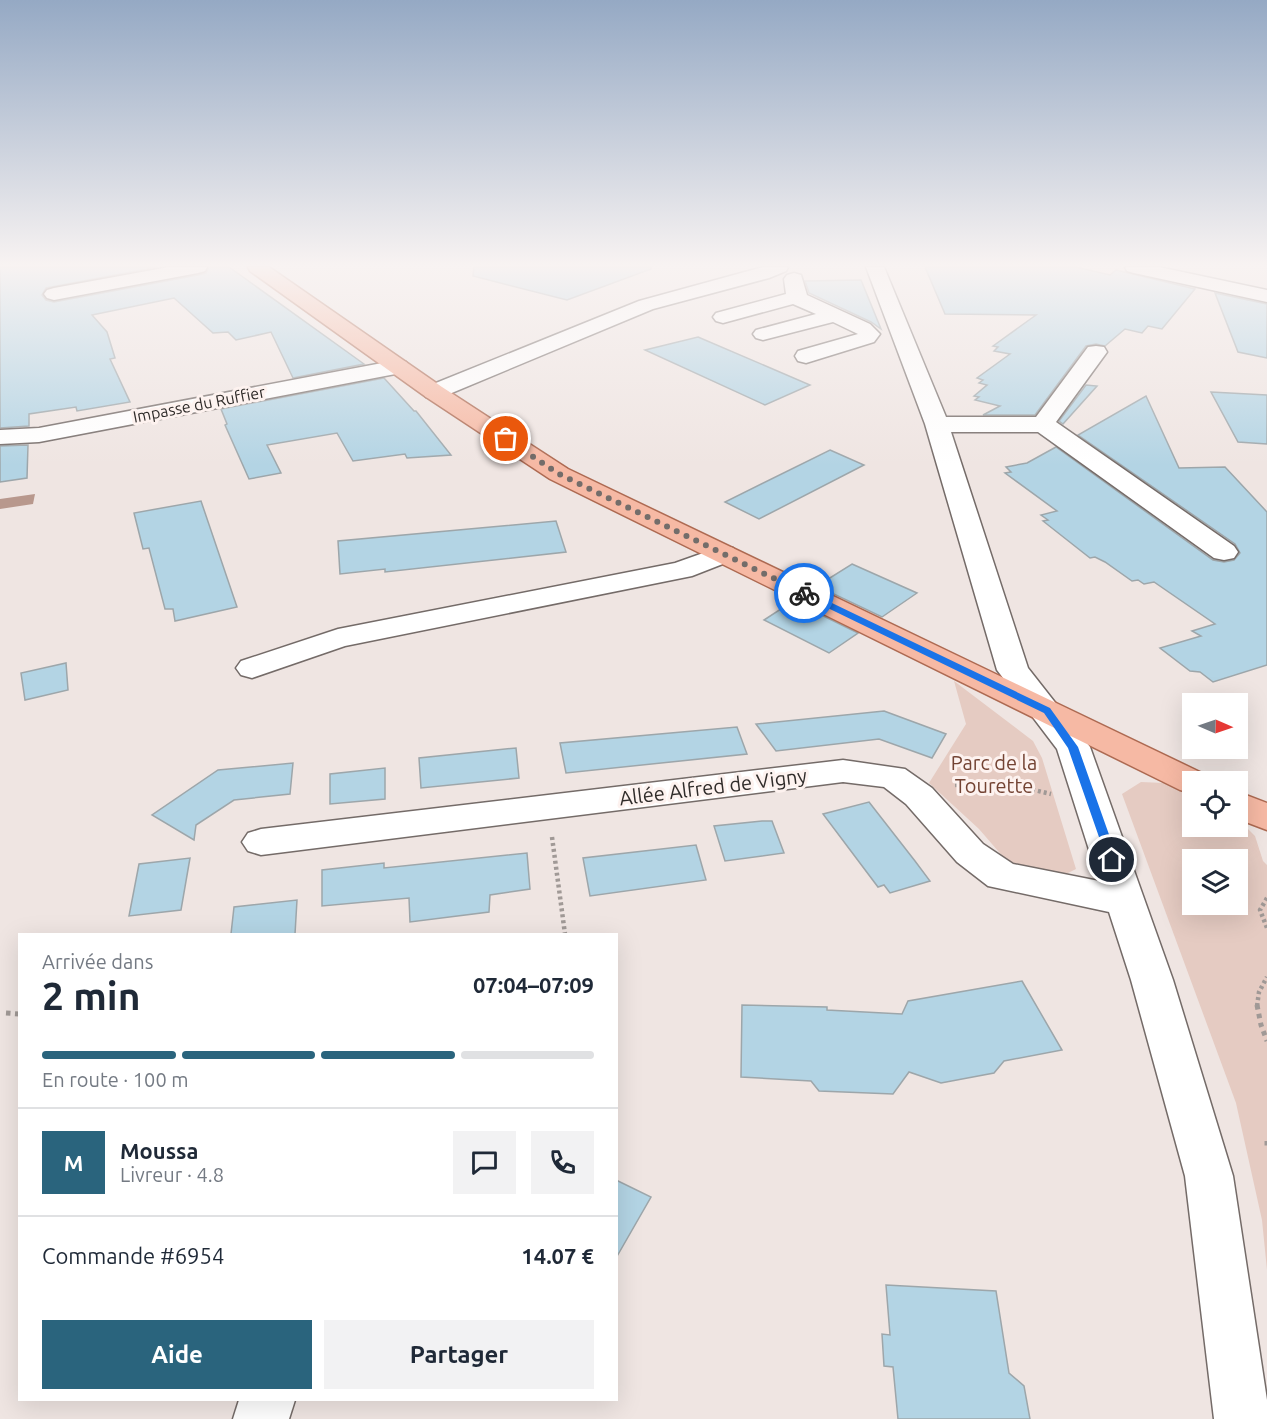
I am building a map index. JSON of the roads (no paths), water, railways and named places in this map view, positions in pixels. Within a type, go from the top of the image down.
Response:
[{"type":"main road","points":[[351,333],[434,392],[559,474],[1182,777]]},
{"type":"main road","points":[[1248,809],[1267,818]]},
{"type":"street","points":[[434,392],[577,333]]},
{"type":"street","points":[[806,356],[867,338],[869,333]]},
{"type":"street","points":[[901,333],[937,424],[1013,670],[1073,747],[1152,980],[1209,1176],[1242,1419]]},
{"type":"street","points":[[1043,424],[1096,352]]},
{"type":"street","name":"Impasse du Ruffier","points":[[0,437],[39,435],[398,366]]},
{"type":"street","points":[[937,424],[1015,426],[1043,424],[1224,552]]},
{"type":"street","points":[[252,668],[338,638],[682,570],[723,554]]},
{"type":"street","name":"Allée Alfred de Vigny","points":[[261,842],[843,771],[892,777],[919,796],[970,853],[1002,876],[1126,902]]},
{"type":"street","points":[[261,1419],[267,1401]]},
{"type":"park label","name":"Parc de la Tourette","points":[[994,774]]}]
